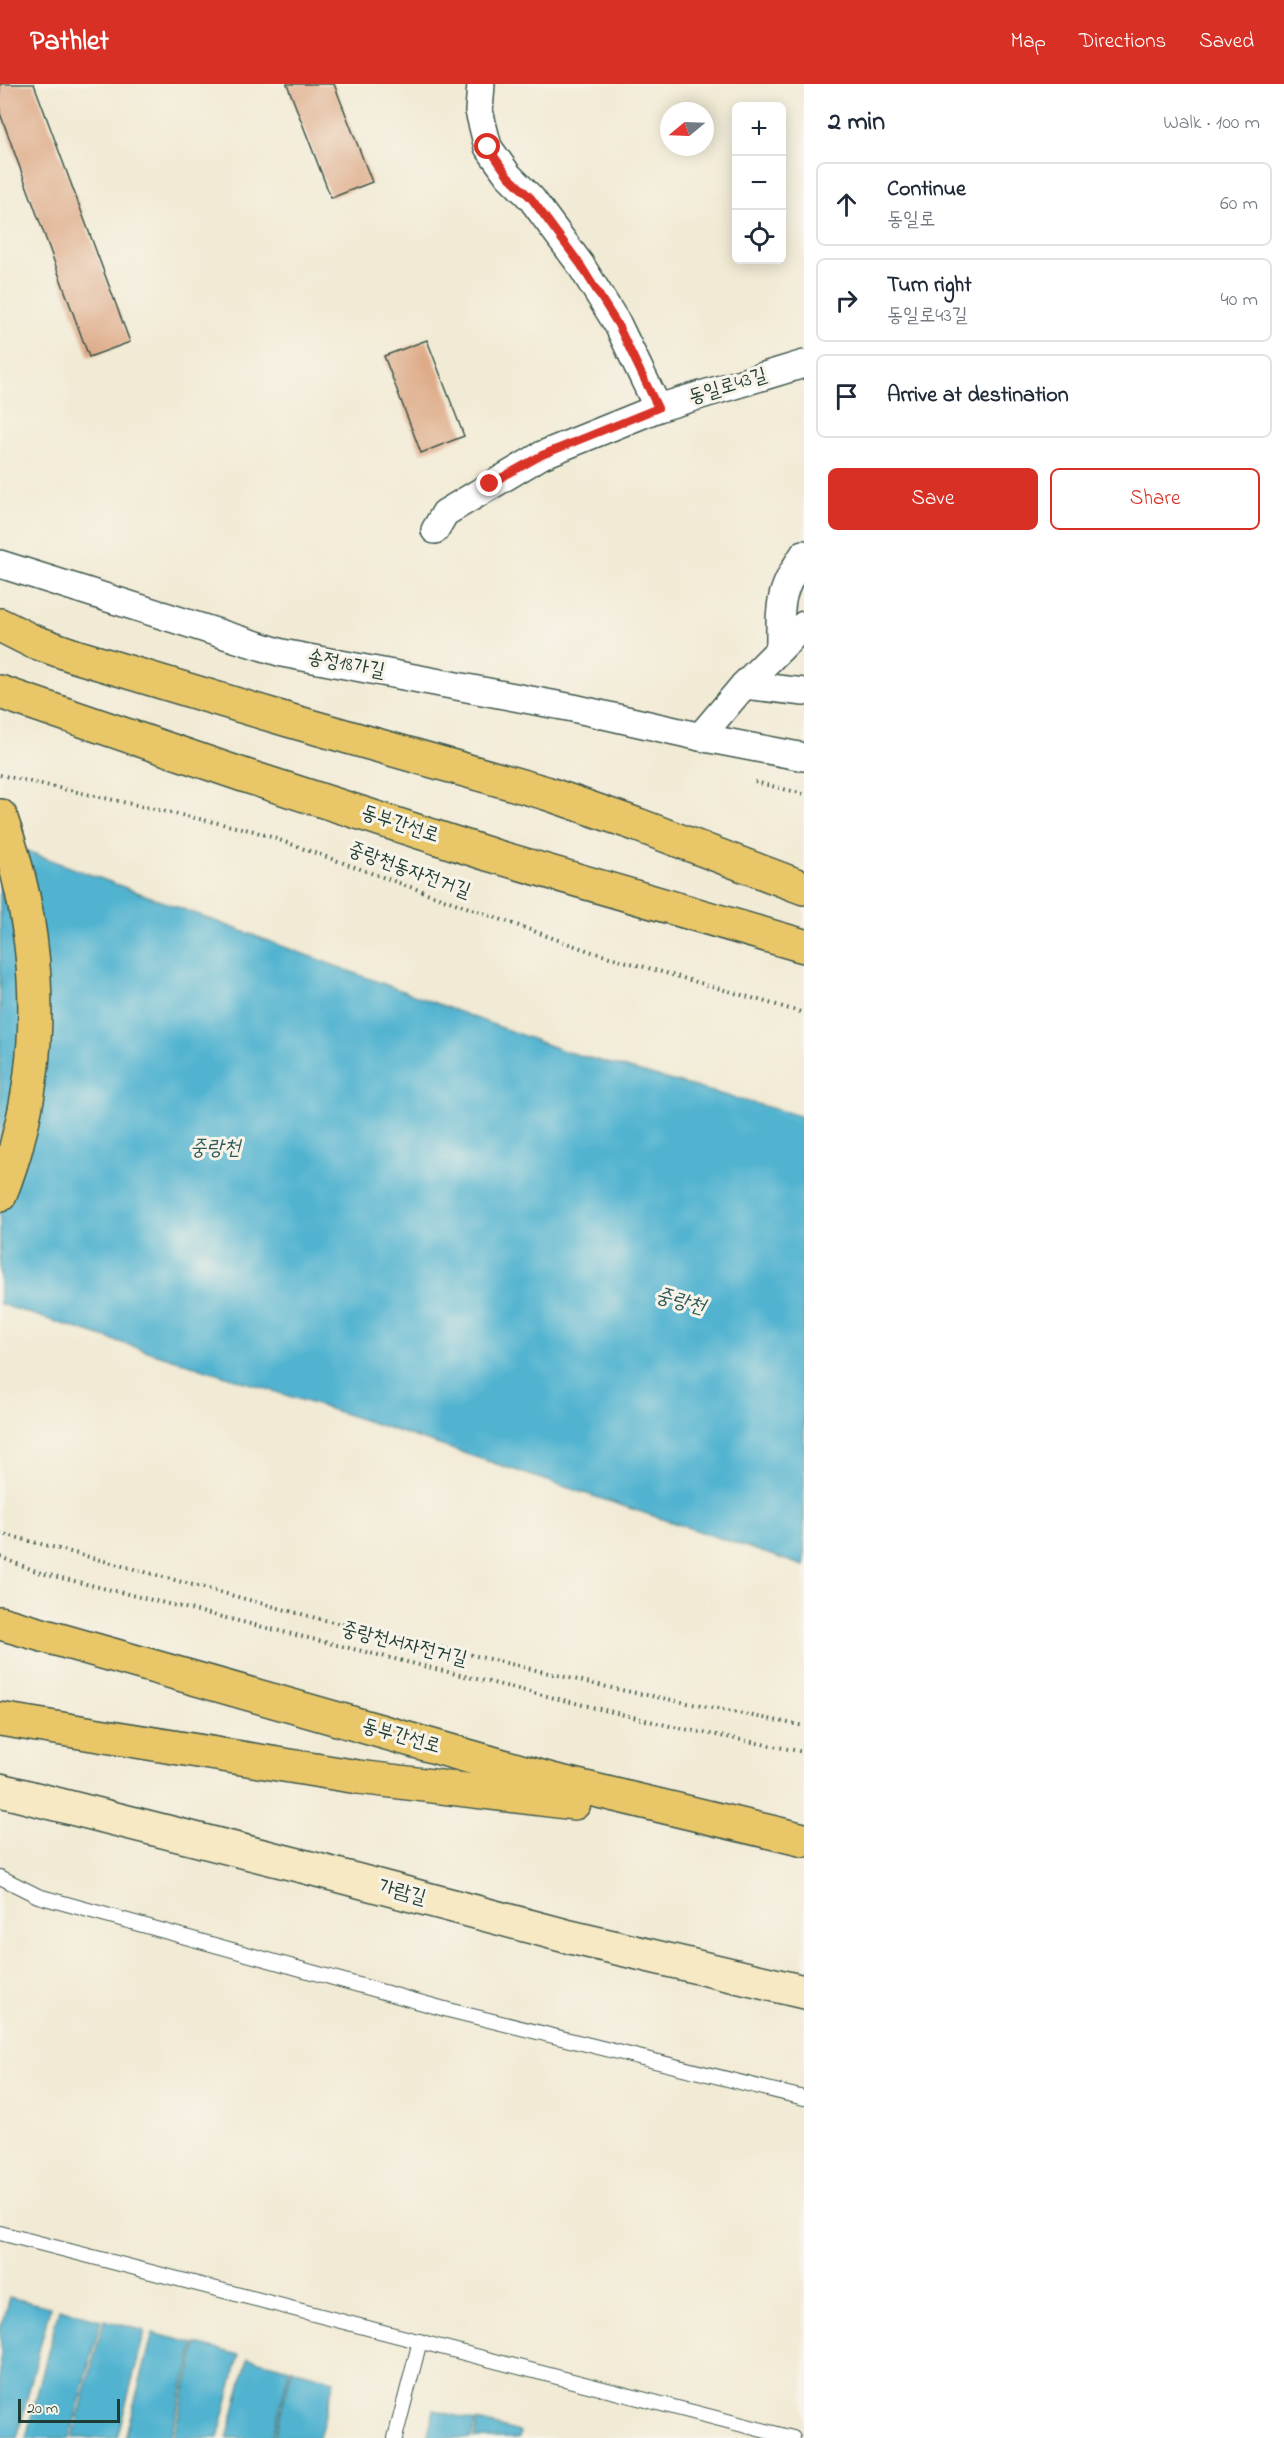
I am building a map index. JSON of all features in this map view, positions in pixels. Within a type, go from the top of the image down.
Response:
[{"type":"highway","points":[[0,625],[32,641],[75,656],[299,724],[546,793],[804,888]]},
{"type":"highway","name":"동부간선로","points":[[0,692],[243,775],[480,851],[804,946]]},
{"type":"highway","points":[[0,816],[23,891],[32,939],[35,1039],[18,1143],[0,1195]]},
{"type":"highway","name":"동부간선로","points":[[0,1623],[552,1780],[804,1840]]},
{"type":"highway","points":[[0,1719],[358,1777],[716,1820]]},
{"type":"street","points":[[481,84],[479,111],[488,147],[508,176],[531,198],[580,264],[618,325],[658,408]]},
{"type":"street","name":"동일로43길","points":[[435,530],[445,513],[542,455],[658,408],[804,364]]},
{"type":"street","points":[[780,649],[780,602],[788,578],[804,554]]},
{"type":"street","name":"송정18가길","points":[[0,564],[282,652],[573,708],[804,757]]},
{"type":"street","points":[[700,736],[744,685],[804,625]]},
{"type":"street","points":[[744,685],[804,692]]},
{"type":"street","name":"가람길","points":[[0,1790],[310,1868],[566,1936],[804,1992]]},
{"type":"lane","points":[[0,1877],[38,1896],[440,2008],[804,2098]]},
{"type":"lane","points":[[0,2233],[793,2438]]},
{"type":"lane","points":[[395,2438],[420,2341]]},
{"type":"path","name":"중랑천동자전거길","points":[[0,775],[254,831],[589,951],[804,1013]]},
{"type":"path","points":[[0,1533],[316,1618],[616,1689],[804,1726]]},
{"type":"path","name":"중랑천서자전거길","points":[[0,1557],[52,1576],[674,1727],[804,1752]]},
{"type":"water","name":"중랑천","points":[[0,841],[564,1051],[804,1117],[804,1566],[367,1421],[0,1304]]},
{"type":"water","points":[[9,2297],[50,2307],[17,2438],[0,2438],[0,2330]]},
{"type":"water","points":[[59,2309],[101,2320],[70,2438],[26,2438]]},
{"type":"water","points":[[104,2320],[145,2331],[117,2438],[73,2438]]},
{"type":"water","points":[[153,2333],[195,2344],[170,2438],[125,2438]]},
{"type":"water","points":[[197,2344],[239,2355],[218,2438],[173,2438]]},
{"type":"water","points":[[248,2358],[290,2369],[272,2438],[227,2438]]},
{"type":"water","points":[[292,2369],[334,2380],[319,2438],[274,2438]]},
{"type":"water","points":[[434,2410],[476,2421],[471,2438],[427,2438]]},
{"type":"water","points":[[478,2421],[520,2432],[519,2438],[474,2438]]},
{"type":"building","points":[[0,84],[34,84],[130,342],[89,357],[0,113]]},
{"type":"building","points":[[287,84],[334,84],[372,182],[331,198]]},
{"type":"building","points":[[427,340],[464,436],[421,453],[384,356]]},
{"type":"route","points":[[488,147],[508,176],[531,198],[580,264],[618,325],[658,408],[542,455],[490,484]]}]
